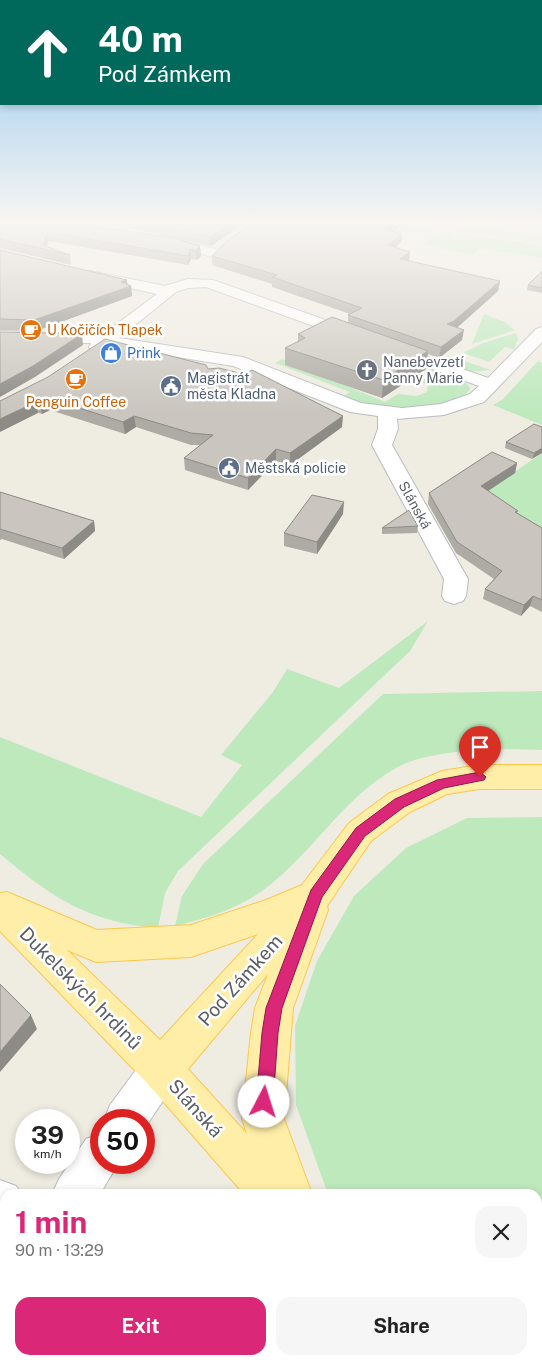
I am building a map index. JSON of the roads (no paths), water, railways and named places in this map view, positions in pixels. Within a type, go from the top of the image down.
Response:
[{"type":"main road","name":"Pod Zámkem","points":[[161,1069],[316,894],[360,832],[399,803],[442,783],[480,777],[533,779]]},
{"type":"main road","points":[[0,904],[96,946],[191,941],[274,913],[316,894]]},
{"type":"main road","points":[[288,1189],[263,1119],[270,1033],[274,1008],[316,894]]},
{"type":"main road","name":"Dukelských hrdinů","points":[[0,908],[161,1069]]},
{"type":"main road","name":"Slánská","points":[[161,1069],[269,1189]]},
{"type":"street","points":[[132,285],[166,291],[183,285]]},
{"type":"street","points":[[213,285],[492,385]]},
{"type":"street","points":[[82,358],[161,298],[166,291]]},
{"type":"street","points":[[0,336],[89,338],[237,361],[336,401],[357,408],[387,413],[431,412],[456,406],[477,398],[492,385],[542,332]]},
{"type":"street","name":"Slánská","points":[[387,413],[388,429],[382,445],[456,579],[454,596]]},
{"type":"street","name":"Slánská","points":[[133,1109],[161,1069]]},
{"type":"street","points":[[77,1189],[90,1170]]},
{"type":"place","name":"U Kočičích Tlapek","points":[[31,330]]},
{"type":"place","name":"Prink","points":[[111,353]]},
{"type":"place","name":"Nanebevzetí Panny Marie","points":[[367,370]]},
{"type":"place","name":"Penguin Coffee","points":[[76,379]]},
{"type":"place","name":"Magistrát města Kladna","points":[[171,386]]},
{"type":"place","name":"Městská policie","points":[[229,468]]}]
